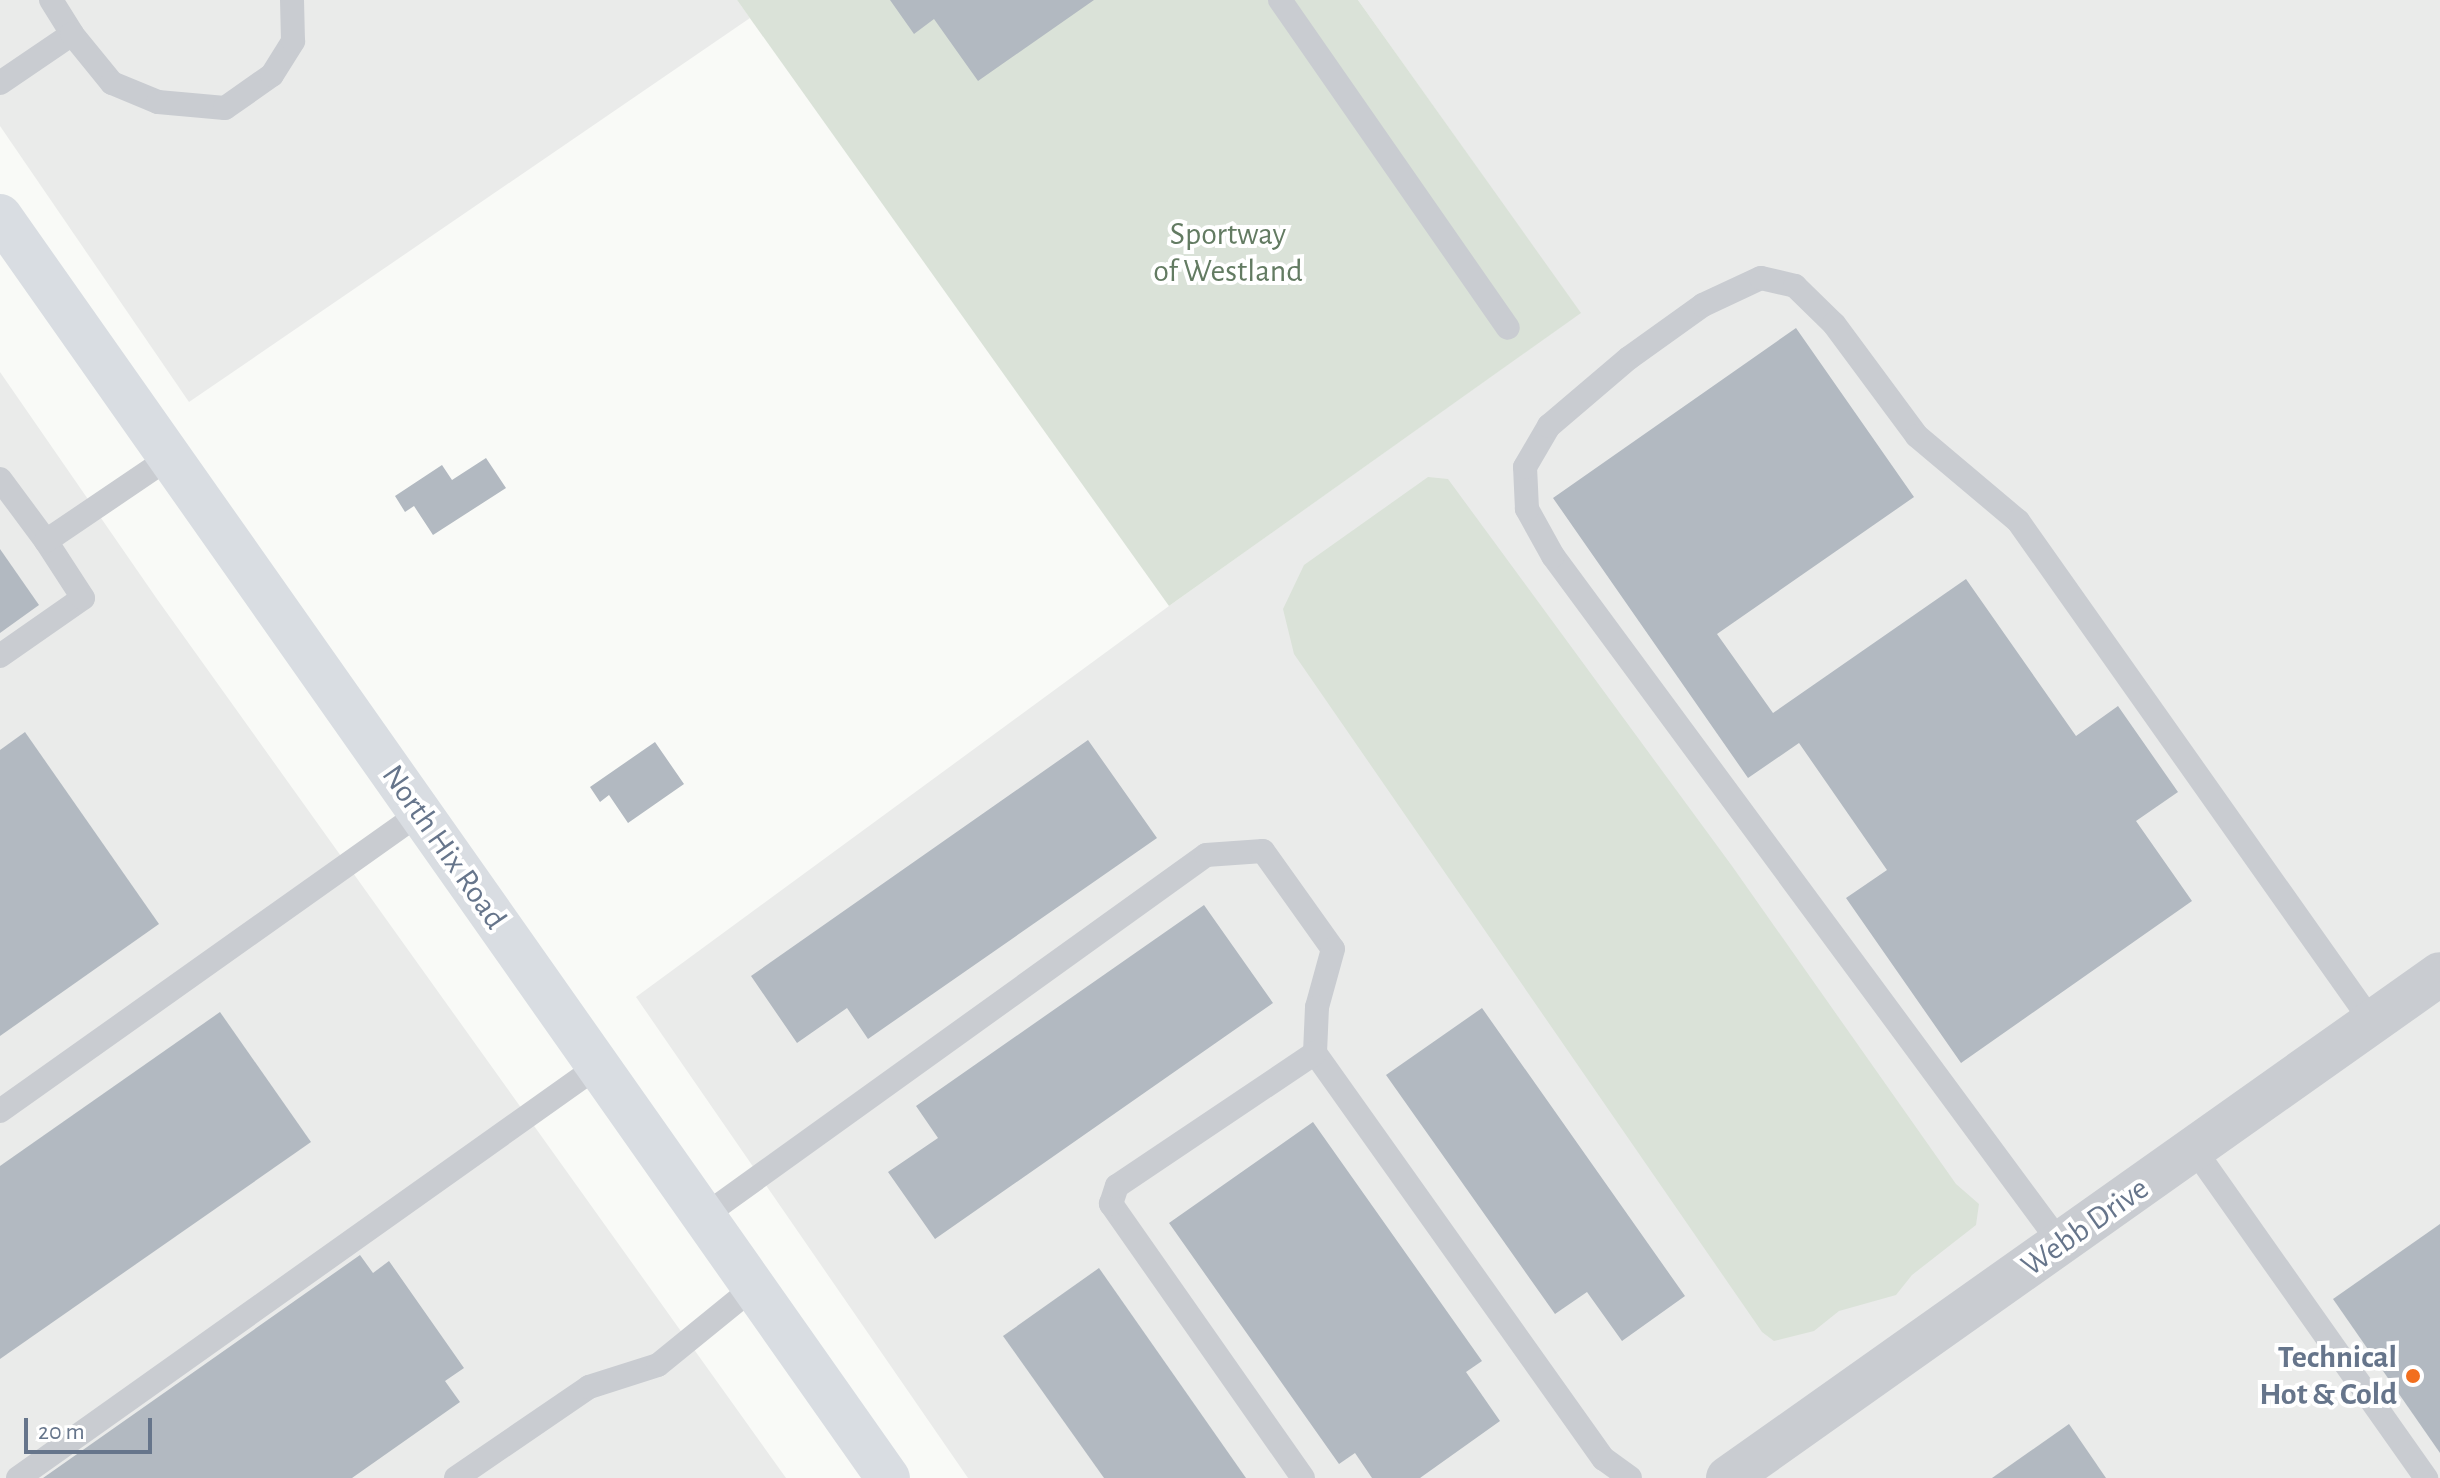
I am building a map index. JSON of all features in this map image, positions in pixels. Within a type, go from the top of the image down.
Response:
[{"type":"street","name":"North Hix Road","points":[[0,216],[888,1478]]},
{"type":"street","name":"Webb Drive","points":[[1728,1478],[2440,974]]},
{"type":"lane","points":[[51,0],[72,34],[112,83],[158,102],[225,108],[272,75],[293,41],[292,0]]},
{"type":"lane","points":[[1280,0],[1508,328]]},
{"type":"lane","points":[[0,83],[72,34]]},
{"type":"lane","points":[[2061,1244],[1553,556],[1527,509],[1525,467],[1549,426],[1690,314],[1761,278],[1795,286],[1834,324],[1917,436],[2018,521],[2372,1022]]},
{"type":"lane","points":[[46,541],[170,457]]},
{"type":"lane","points":[[0,479],[83,598],[0,656]]},
{"type":"lane","points":[[0,1111],[420,813]]},
{"type":"lane","points":[[704,1216],[1206,855],[1263,851],[1333,949],[1317,1007],[1315,1053],[1604,1459],[1630,1478]]},
{"type":"lane","points":[[1303,1478],[1111,1204],[1117,1186],[1315,1053]]},
{"type":"lane","points":[[18,1478],[598,1066]]},
{"type":"lane","points":[[2194,1149],[2426,1478]]},
{"type":"lane","points":[[456,1478],[589,1387],[658,1365],[754,1287]]},
{"type":"shaded area","points":[[0,0],[737,0],[750,18],[189,402],[0,126]]},
{"type":"shaded area","points":[[1358,0],[2440,0],[2440,1478],[968,1478],[636,997],[1169,606],[1580,313]]},
{"type":"shaded area","points":[[0,372],[157,599],[786,1478],[0,1478]]},
{"type":"green space","name":"Sportway of Westland","points":[[737,0],[1358,0],[1581,313],[1169,606]]},
{"type":"green space","points":[[1428,477],[1448,479],[1732,866],[1956,1184],[1979,1204],[1976,1225],[1912,1275],[1896,1295],[1839,1311],[1814,1331],[1774,1341],[1762,1332],[1294,654],[1283,609],[1304,565]]},
{"type":"building","points":[[890,0],[1094,0],[978,81],[934,19],[914,34]]},
{"type":"building","points":[[1796,328],[1914,497],[1717,634],[1773,713],[1966,579],[2076,736],[2118,706],[2178,792],[2136,821],[2192,901],[1961,1063],[1846,898],[1887,870],[1799,743],[1748,778],[1553,498]]},
{"type":"building","points":[[486,458],[506,488],[433,535],[414,506],[405,512],[395,496],[442,465],[452,480]]},
{"type":"building","points":[[0,549],[39,605],[0,633]]},
{"type":"building","points":[[25,732],[159,924],[0,1036],[0,750]]},
{"type":"building","points":[[1088,740],[1157,838],[868,1039],[847,1008],[797,1043],[751,976]]},
{"type":"building","points":[[655,742],[684,784],[628,823],[609,795],[600,802],[590,787]]},
{"type":"building","points":[[1204,905],[1273,1003],[935,1239],[888,1172],[938,1138],[916,1106]]},
{"type":"building","points":[[1482,1008],[1685,1296],[1622,1341],[1587,1292],[1555,1314],[1386,1075]]},
{"type":"building","points":[[220,1012],[311,1142],[0,1359],[0,1166]]},
{"type":"building","points":[[1313,1122],[1482,1361],[1466,1372],[1500,1421],[1420,1478],[1372,1478],[1355,1453],[1339,1464],[1169,1223]]},
{"type":"building","name":"Technical Hot & Cold","points":[[2440,1224],[2440,1453],[2333,1299]]},
{"type":"building","points":[[360,1255],[373,1273],[389,1261],[464,1368],[445,1381],[460,1402],[352,1478],[43,1478]]},
{"type":"building","points":[[1099,1268],[1246,1478],[1104,1478],[1003,1336]]},
{"type":"building","points":[[2069,1424],[2106,1478],[1992,1478]]},
{"type":"place","name":"Technical Hot & Cold","points":[[2413,1376]]}]
